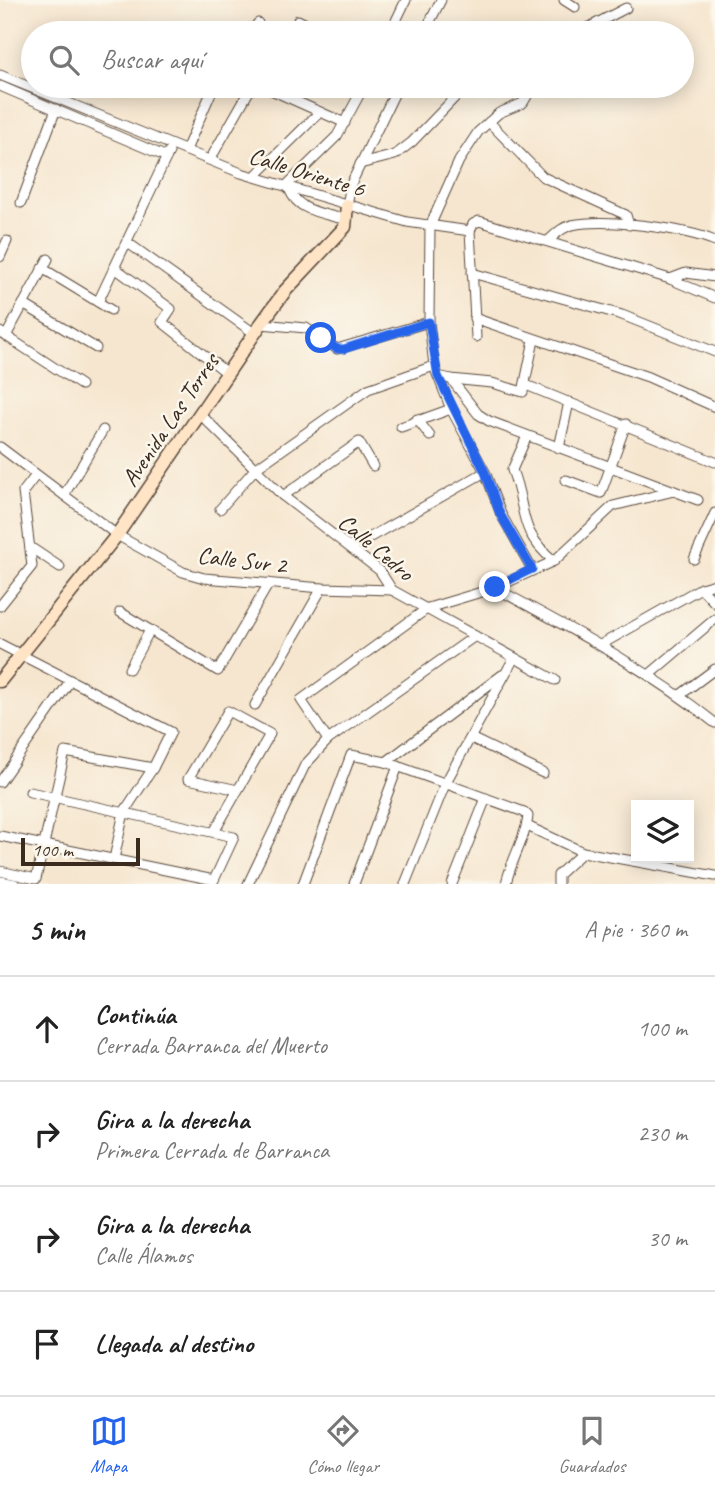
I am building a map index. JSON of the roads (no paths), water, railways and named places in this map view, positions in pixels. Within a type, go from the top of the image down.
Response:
[{"type":"main road","points":[[347,205],[347,220]]},
{"type":"main road","name":"Avenida Las Torres","points":[[0,681],[117,535],[257,328],[285,291],[345,227],[347,220]]},
{"type":"street","points":[[396,21],[406,0]]},
{"type":"street","points":[[430,21],[441,0]]},
{"type":"street","points":[[564,0],[575,7]]},
{"type":"street","points":[[601,21],[626,8]]},
{"type":"street","points":[[5,77],[2,87],[21,95]]},
{"type":"street","points":[[29,98],[167,157]]},
{"type":"street","name":"Calle Oriente 6","points":[[57,98],[211,158],[241,173],[288,184],[347,205],[430,226],[470,231]]},
{"type":"street","points":[[186,150],[209,98]]},
{"type":"street","points":[[211,158],[245,98]]},
{"type":"street","points":[[289,98],[345,123]]},
{"type":"street","points":[[347,220],[298,205],[291,196],[288,184],[326,149],[345,123],[358,98]]},
{"type":"street","points":[[347,205],[351,184],[392,98]]},
{"type":"street","points":[[360,164],[394,155],[412,142],[454,98]]},
{"type":"street","points":[[526,98],[523,103],[499,113],[478,132],[459,160],[430,226],[429,322],[434,366],[451,409],[485,472],[500,514],[532,569]]},
{"type":"street","points":[[21,203],[56,109]]},
{"type":"street","points":[[256,175],[320,112]]},
{"type":"street","points":[[489,122],[543,177],[626,215],[629,225]]},
{"type":"street","points":[[127,138],[138,131]]},
{"type":"street","points":[[98,302],[172,145]]},
{"type":"street","points":[[476,337],[470,231],[473,224],[480,221],[670,279],[715,298]]},
{"type":"street","points":[[549,240],[559,231],[573,225],[629,225],[652,226],[715,241]]},
{"type":"street","points":[[0,257],[7,242]]},
{"type":"street","points":[[128,243],[257,328],[306,328],[328,345],[344,349],[429,322]]},
{"type":"street","points":[[48,259],[3,334],[81,385]]},
{"type":"street","points":[[42,268],[111,310]]},
{"type":"street","points":[[116,268],[171,309],[162,322],[227,373]]},
{"type":"street","points":[[472,273],[622,315],[715,352]]},
{"type":"street","points":[[670,279],[685,273],[715,277]]},
{"type":"street","points":[[23,304],[96,348]]},
{"type":"street","points":[[474,318],[648,377],[715,407]]},
{"type":"street","points":[[523,389],[534,340]]},
{"type":"street","points":[[220,509],[255,469],[368,389],[434,366]]},
{"type":"street","points":[[438,376],[523,389],[569,402],[715,462]]},
{"type":"street","points":[[451,379],[478,414],[527,436],[698,500]]},
{"type":"street","points":[[559,448],[569,402]]},
{"type":"street","points":[[401,427],[417,419],[451,409]]},
{"type":"street","name":"Calle Cedro","points":[[200,414],[284,496],[380,571],[391,590],[555,680]]},
{"type":"street","points":[[417,419],[430,436]]},
{"type":"street","points":[[566,480],[601,493],[626,424]]},
{"type":"street","points":[[64,495],[103,430]]},
{"type":"street","points":[[527,436],[512,470],[520,491],[524,526],[534,544],[554,561]]},
{"type":"street","points":[[284,496],[359,442],[373,466]]},
{"type":"street","name":"Calle Sur 2","points":[[0,447],[117,535],[183,572],[204,578],[322,588],[391,590]]},
{"type":"street","points":[[352,548],[485,472]]},
{"type":"street","points":[[0,606],[32,566],[23,492],[36,475]]},
{"type":"street","points":[[328,740],[301,700],[428,608],[495,587],[554,561],[613,506],[674,491]]},
{"type":"street","points":[[694,559],[715,513]]},
{"type":"street","points":[[30,547],[60,567]]},
{"type":"street","points":[[120,612],[218,671],[269,583]]},
{"type":"street","points":[[602,644],[701,588],[715,584]]},
{"type":"street","points":[[495,587],[602,644],[650,674],[715,723]]},
{"type":"street","points":[[255,705],[322,588]]},
{"type":"street","points":[[701,588],[715,603]]},
{"type":"street","points":[[0,590],[9,596]]},
{"type":"street","points":[[650,674],[715,619]]},
{"type":"street","points":[[129,669],[150,630]]},
{"type":"street","points":[[248,884],[305,765],[328,740],[475,636]]},
{"type":"street","points":[[0,644],[18,656],[172,732],[153,768],[124,812],[114,859]]},
{"type":"street","points":[[405,884],[446,782],[514,658]]},
{"type":"street","points":[[680,695],[715,669]]},
{"type":"street","points":[[386,762],[506,672]]},
{"type":"street","points":[[0,782],[70,681]]},
{"type":"street","points":[[214,832],[238,790],[270,734],[228,711],[188,779],[238,790]]},
{"type":"street","points":[[471,738],[543,773]]},
{"type":"street","points":[[0,871],[36,879],[53,795],[65,752],[153,768]]},
{"type":"street","points":[[303,884],[351,755],[386,762],[486,798],[583,852],[715,876]]},
{"type":"street","points":[[354,884],[398,766]]},
{"type":"street","points":[[0,836],[214,880],[234,837],[30,792]]},
{"type":"street","points":[[453,884],[486,798]]},
{"type":"street","points":[[506,884],[514,853],[528,821]]},
{"type":"street","points":[[558,884],[558,875],[583,852]]}]
